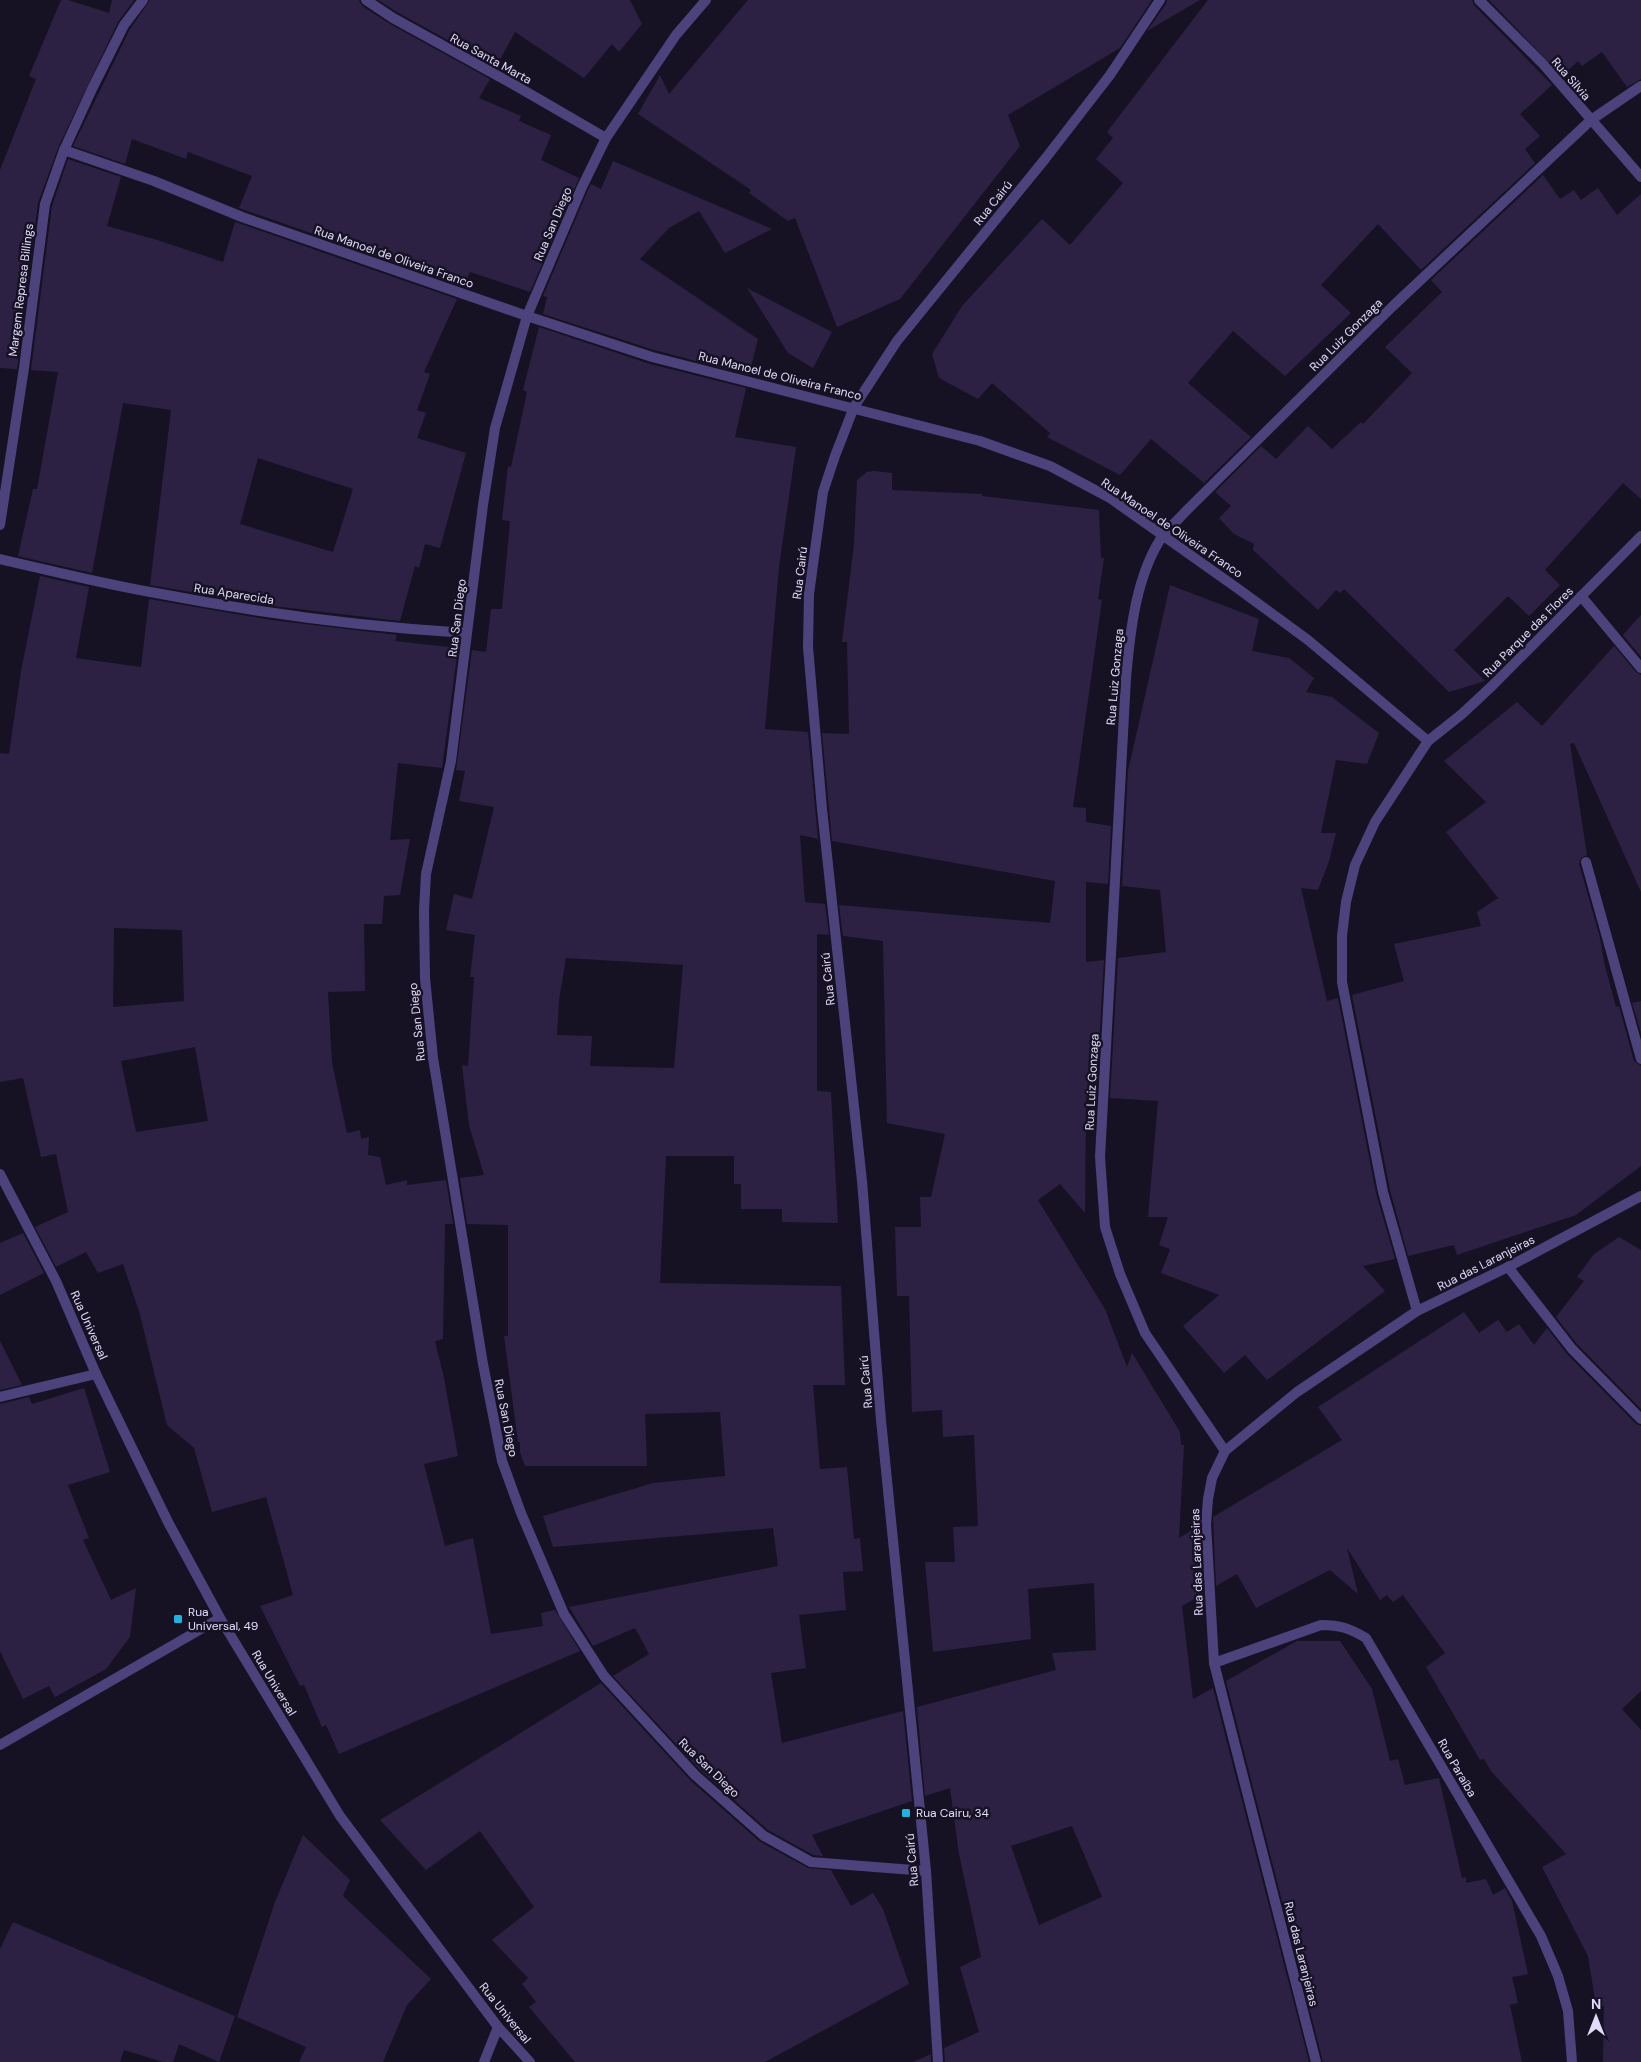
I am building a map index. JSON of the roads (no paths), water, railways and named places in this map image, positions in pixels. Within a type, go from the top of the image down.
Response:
[{"type":"street","name":"Margem Represa Billings","points":[[0,525],[24,368],[45,204],[64,150],[124,25],[143,0]]},
{"type":"street","name":"Rua Santa Marta","points":[[366,0],[418,33],[511,83],[606,138]]},
{"type":"street","name":"Rua San Diego","points":[[706,0],[676,35],[606,138],[582,187],[527,316],[495,428],[483,505],[451,761],[426,874],[424,910],[425,978],[433,1058],[483,1364],[502,1461],[521,1513],[564,1614],[604,1676],[695,1775],[764,1836],[811,1862],[926,1871]]},
{"type":"street","name":"Rua Cairú","points":[[938,2062],[926,1871],[882,1430],[862,1181],[823,818],[808,647],[810,594],[824,492],[835,456],[854,407],[897,341],[1051,152],[1110,75],[1160,0]]},
{"type":"street","name":"Rua Silvia","points":[[1479,0],[1543,64],[1641,177]]},
{"type":"street","name":"Rua Luiz Gonzaga","points":[[1225,1451],[1145,1333],[1120,1274],[1105,1227],[1100,1158],[1129,634],[1136,601],[1147,567],[1164,535],[1394,305],[1591,120],[1641,86]]},
{"type":"street","name":"Rua Manoel de Oliveira Franco","points":[[64,150],[154,181],[242,217],[527,316],[652,356],[980,441],[1050,466],[1110,498],[1164,535],[1308,640],[1428,741]]},
{"type":"street","name":"Rua Parque das Flores","points":[[1417,1311],[1383,1192],[1342,982],[1342,936],[1346,902],[1355,865],[1375,822],[1428,741],[1462,714],[1493,685],[1641,536]]},
{"type":"street","name":"Rua Aparecida","points":[[0,560],[155,593],[304,618],[391,629],[467,634]]},
{"type":"street","points":[[1580,596],[1617,637],[1641,668]]},
{"type":"street","points":[[1586,862],[1641,1059]]},
{"type":"street","name":"Rua Universal","points":[[0,1174],[56,1281],[96,1374],[168,1522],[220,1618],[340,1816],[498,2027],[530,2062]]},
{"type":"street","name":"Rua das Laranjeiras","points":[[1316,2062],[1214,1663],[1206,1524],[1212,1478],[1225,1451],[1297,1392],[1417,1311],[1508,1267],[1641,1196]]},
{"type":"street","points":[[1508,1267],[1572,1348],[1641,1419]]},
{"type":"street","points":[[0,1398],[96,1374]]},
{"type":"street","points":[[0,1745],[220,1618]]},
{"type":"street","name":"Rua Paraíba","points":[[1214,1663],[1320,1626],[1351,1629],[1366,1638],[1541,1936],[1558,1976],[1568,2011],[1572,2062]]},
{"type":"street","points":[[484,2062],[498,2027]]},
{"type":"place","name":"Rua Universal, 49","points":[[178,1619]]},
{"type":"place","name":"Rua Cairu, 34","points":[[906,1813]]}]
